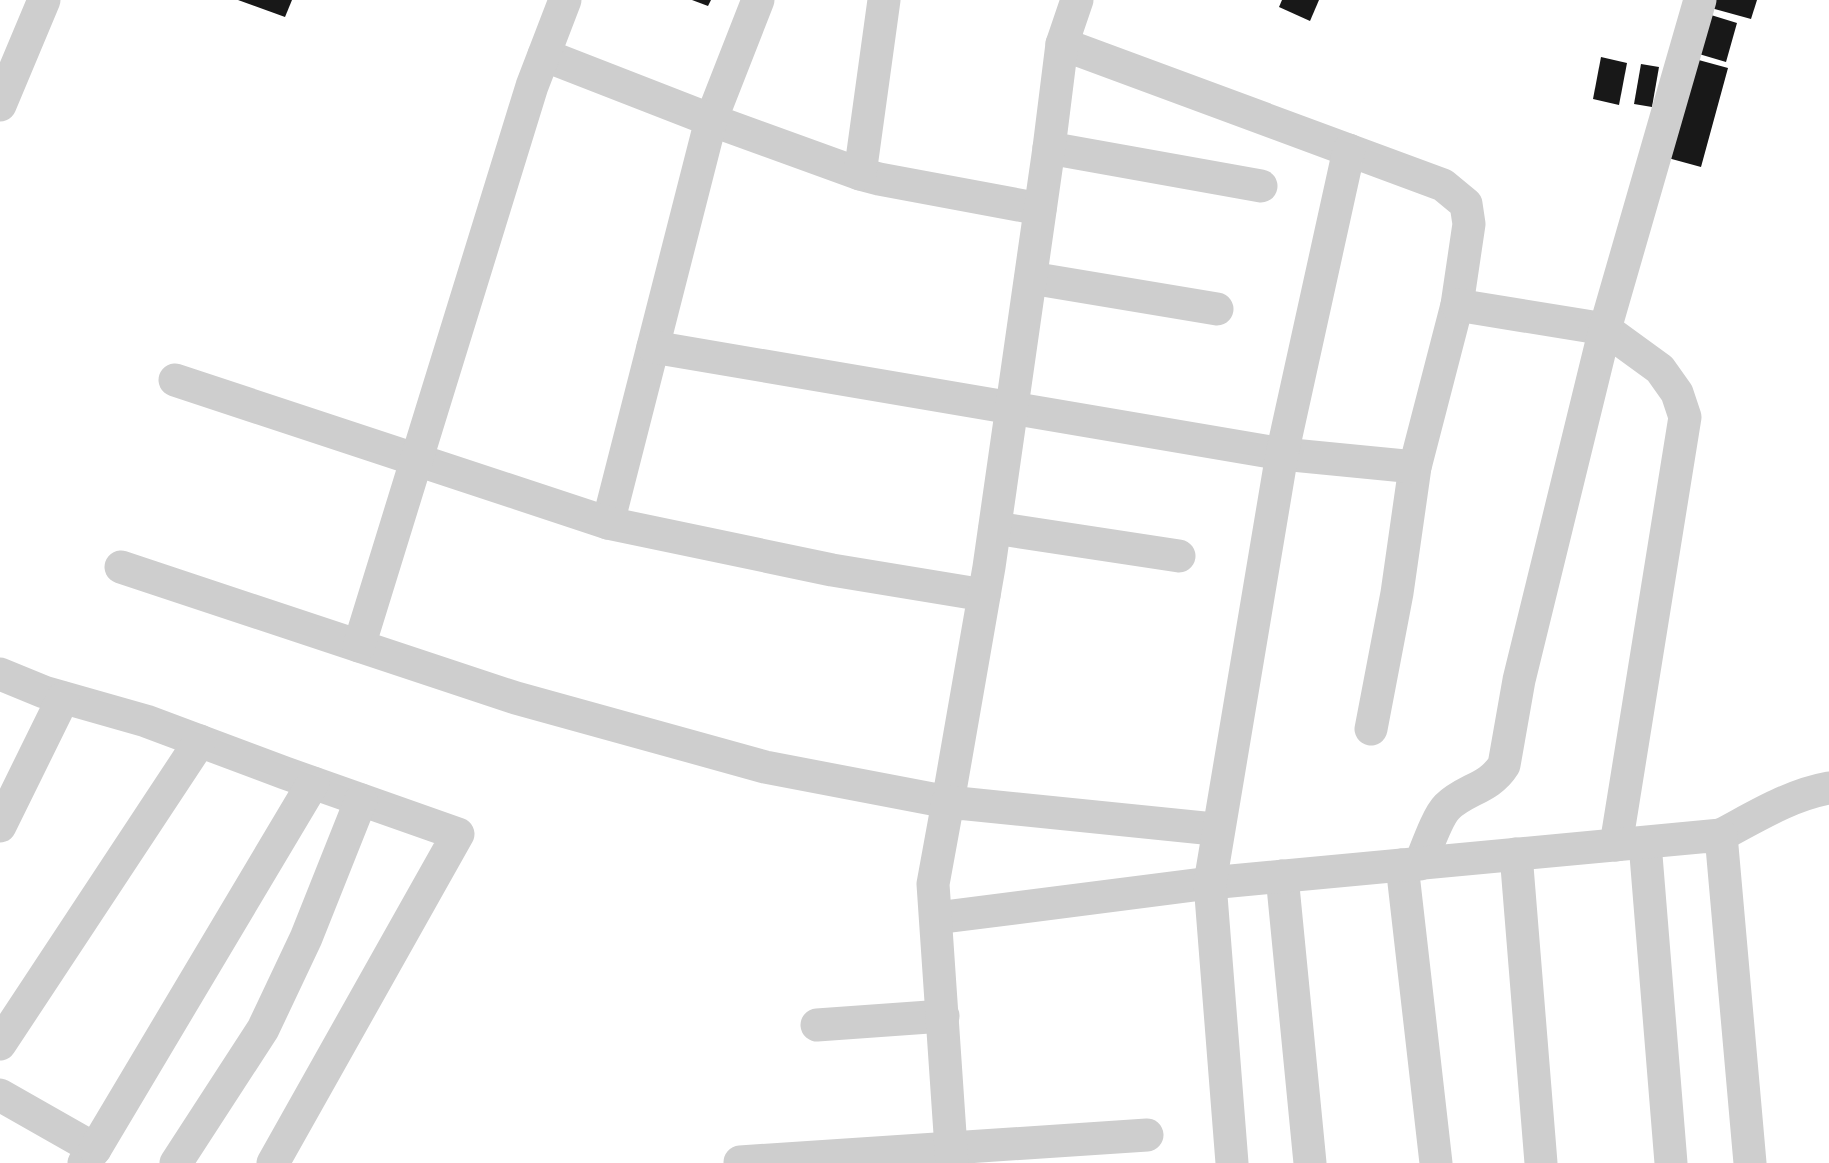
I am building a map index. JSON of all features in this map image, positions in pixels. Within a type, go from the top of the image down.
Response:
[{"type":"street","points":[[0,105],[44,0]]},
{"type":"street","points":[[359,646],[532,86],[565,0]]},
{"type":"street","points":[[608,523],[711,120],[758,0]]},
{"type":"street","points":[[860,174],[884,0]]},
{"type":"street","points":[[951,1155],[933,884],[995,528],[1062,44],[1077,0]]},
{"type":"street","points":[[1436,1163],[1411,864],[1445,809],[1455,800],[1488,783],[1498,775],[1504,765],[1519,680],[1605,329],[1700,0]]},
{"type":"street","points":[[1062,44],[1443,185],[1466,204],[1469,224],[1457,305],[1415,467],[1397,593],[1371,729]]},
{"type":"street","points":[[544,55],[711,120],[860,174],[1040,209]]},
{"type":"street","points":[[1049,148],[1261,186]]},
{"type":"street","points":[[1232,1163],[1210,883],[1282,454],[1349,150]]},
{"type":"street","points":[[1031,278],[1217,309]]},
{"type":"street","points":[[1457,305],[1605,329],[1660,369],[1677,393],[1684,417],[1630,844],[1671,1163]]},
{"type":"street","points":[[653,347],[1282,454],[1415,467]]},
{"type":"street","points":[[175,380],[608,523],[832,570],[984,595]]},
{"type":"street","points":[[995,528],[1179,556]]},
{"type":"street","points":[[121,567],[516,698],[765,767],[948,802],[1204,828]]},
{"type":"street","points":[[0,674],[44,692],[146,721],[458,834],[273,1163]]},
{"type":"street","points":[[0,826],[63,698]]},
{"type":"street","points":[[0,1044],[200,741]]},
{"type":"street","points":[[0,1095],[89,1156],[313,783]]},
{"type":"street","points":[[936,918],[1210,883],[1721,836],[1771,808],[1811,791],[1829,788]]},
{"type":"street","points":[[176,1163],[262,1029],[306,938],[361,800]]},
{"type":"street","points":[[1721,836],[1750,1163]]},
{"type":"street","points":[[1516,855],[1541,1163]]},
{"type":"street","points":[[1282,876],[1310,1163]]},
{"type":"street","points":[[817,1025],[943,1016]]},
{"type":"street","points":[[740,1162],[951,1155],[1148,1135]]},
{"type":"building","points":[[238,0],[292,0],[285,17]]},
{"type":"building","points":[[692,0],[711,0],[708,6]]},
{"type":"building","points":[[1282,0],[1319,0],[1310,21],[1279,7]]},
{"type":"building","points":[[1713,0],[1757,0],[1751,19],[1711,8]]},
{"type":"building","points":[[1711,15],[1737,23],[1726,62],[1699,54]]},
{"type":"building","points":[[1601,57],[1627,63],[1619,105],[1593,99]]},
{"type":"building","points":[[1695,59],[1728,68],[1701,167],[1668,158]]},
{"type":"building","points":[[1641,64],[1659,67],[1652,107],[1634,104]]}]
